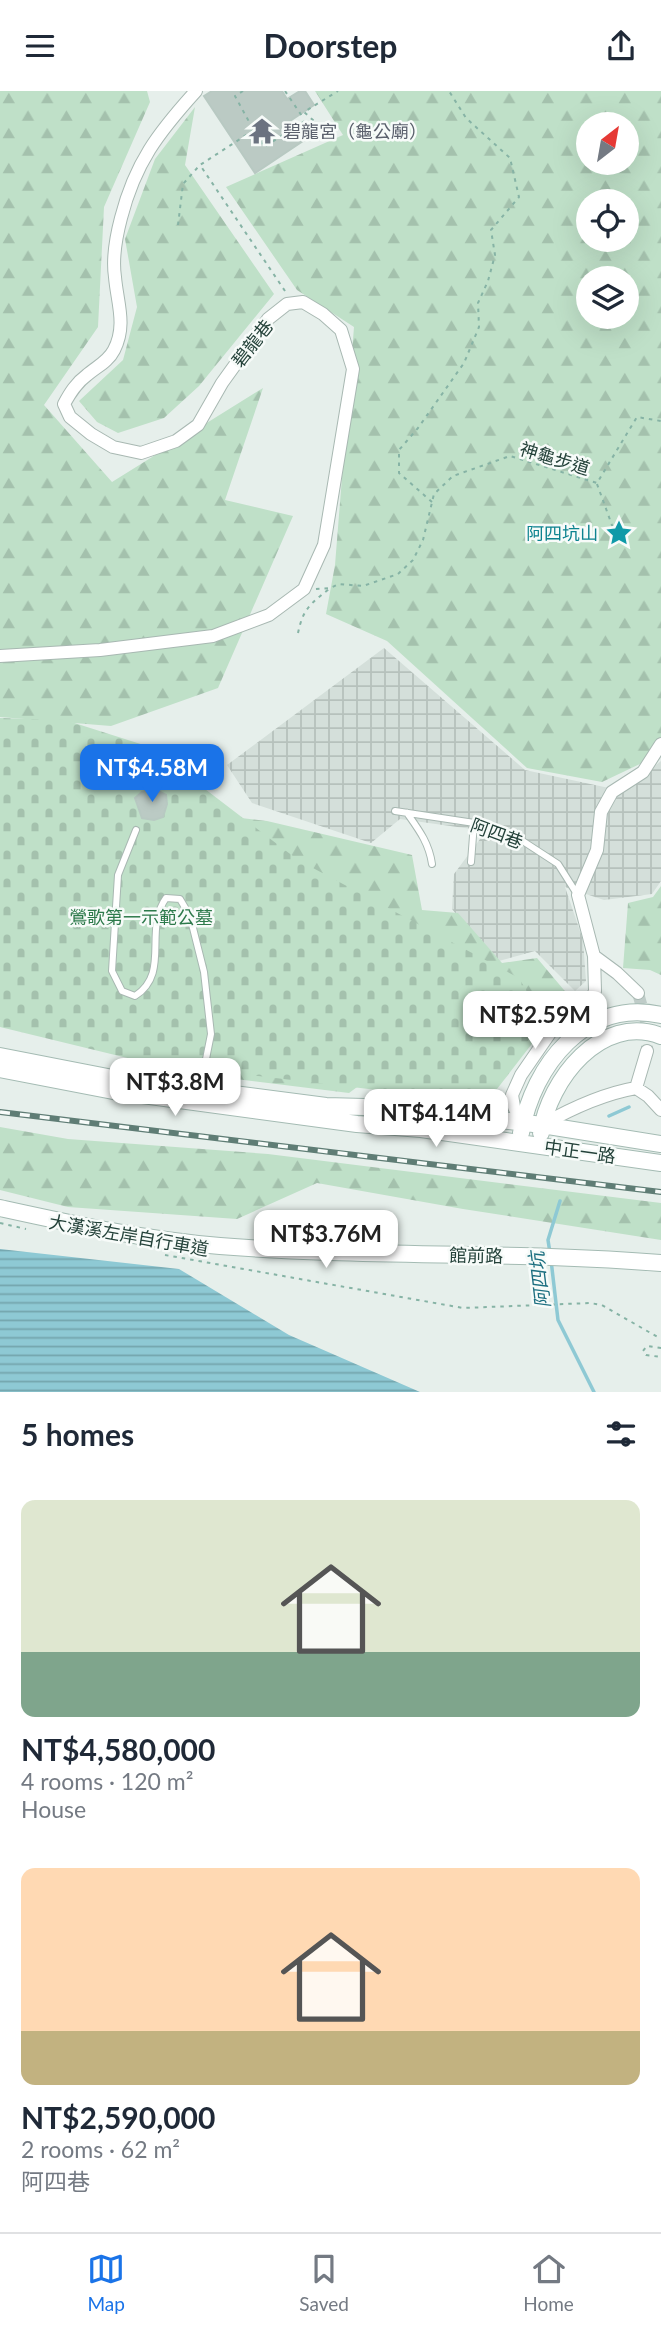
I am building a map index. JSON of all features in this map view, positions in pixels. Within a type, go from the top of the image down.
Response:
[{"type":"main road","points":[[519,1142],[531,1097],[556,1052],[575,1032],[614,1014],[642,1010],[661,1014]]},
{"type":"main road","points":[[539,1145],[542,1125],[553,1099],[572,1066],[590,1047],[634,1030],[661,1036]]},
{"type":"main road","name":"中正一路","points":[[0,1056],[199,1096],[661,1163]]},
{"type":"main road","name":"中正一路","points":[[0,1069],[113,1091],[326,1106],[402,1108],[542,1125],[661,1144]]},
{"type":"main road","name":"館前路","points":[[0,1208],[130,1236],[219,1246],[299,1251],[584,1257],[661,1263]]},
{"type":"street","name":"碧龍巷","points":[[196,91],[171,118],[142,159],[128,191],[115,241],[114,277],[121,306],[121,324],[114,350],[103,364],[88,373],[72,389],[64,404],[70,417],[113,447],[141,453],[176,441],[198,425],[222,383],[268,319],[287,304],[293,303]]},
{"type":"street","points":[[0,656],[100,650],[213,636],[269,615],[304,589],[324,545],[353,369],[341,330],[323,314],[303,302],[293,303]]},
{"type":"street","points":[[578,895],[597,850],[601,812],[612,792],[643,772],[661,744]]},
{"type":"street","name":"阿四巷","points":[[522,1123],[514,1107],[512,1095],[525,1069],[546,1038],[563,1020],[591,1000],[595,991],[594,956],[578,895]]},
{"type":"street","points":[[594,956],[638,993]]},
{"type":"street","points":[[636,1088],[647,1051]]},
{"type":"street","points":[[542,1125],[579,1105],[636,1088],[661,1110]]},
{"type":"lane","name":"阿四巷","points":[[394,811],[474,823],[515,836],[558,864],[578,895]]},
{"type":"lane","points":[[407,813],[430,849],[432,864]]},
{"type":"lane","points":[[471,862],[474,823]]},
{"type":"lane","points":[[136,830],[118,875],[112,971],[122,991],[135,996],[147,988],[154,971],[155,921],[159,908],[166,898],[180,899],[190,916],[204,972],[211,1034],[199,1096]]},
{"type":"path","points":[[243,91],[234,96],[264,146],[305,121]]},
{"type":"path","points":[[285,91],[308,125],[314,121],[304,112],[338,91]]},
{"type":"path","points":[[432,502],[399,473],[399,450],[464,363],[480,327],[478,303],[495,255],[491,230],[519,197],[510,158],[466,118],[449,91]]},
{"type":"path","points":[[178,225],[183,184],[200,165],[254,130]]},
{"type":"path","points":[[200,165],[293,303]]},
{"type":"path","name":"神龜步道","points":[[304,589],[330,588],[339,584],[363,586],[398,574],[413,560],[423,540],[434,494],[453,476],[510,456],[597,483],[637,417],[661,421]]},
{"type":"path","points":[[597,483],[617,539]]},
{"type":"path","points":[[298,633],[302,615],[310,603],[330,588]]},
{"type":"path","name":"大漢溪左岸自行車道","points":[[0,1223],[37,1231]]},
{"type":"path","name":"大漢溪左岸自行車道","points":[[154,1253],[463,1308],[590,1303],[602,1305],[661,1339]]},
{"type":"path","points":[[661,1348],[647,1346],[643,1351],[646,1355],[661,1357]]},
{"type":"shaded area","points":[[384,648],[525,770],[623,791],[661,761],[661,881],[652,894],[604,900],[565,887],[583,940],[586,981],[575,991],[535,951],[495,962],[452,909],[454,874],[486,831],[400,819],[371,843],[252,803],[227,765]]},
{"type":"green space","points":[[0,91],[147,91],[150,102],[104,207],[98,327],[44,405],[112,482],[263,388],[225,500],[293,516],[218,688],[111,726],[0,717]]},
{"type":"green space","points":[[315,91],[661,91],[661,737],[642,763],[602,782],[527,768],[387,641],[326,614],[335,565],[354,327],[297,290],[226,187],[343,135]]},
{"type":"green space","points":[[195,107],[185,165],[274,294],[199,386],[164,418],[118,433],[97,422],[79,401],[123,360],[137,307],[125,239],[155,159]]},
{"type":"green space","name":"鶯歌第一示範公墓","points":[[0,718],[65,720],[150,747],[298,860],[519,978],[544,1021],[479,1102],[148,1063],[0,1027]]},
{"type":"green space","points":[[181,811],[267,821],[412,855],[422,910],[458,913],[502,963],[537,958],[569,996],[483,1107],[372,1076],[349,1093],[212,1076],[251,1037]]},
{"type":"green space","points":[[661,886],[661,975],[650,970],[623,968],[628,903],[653,897]]},
{"type":"green space","points":[[0,1127],[68,1139],[268,1154],[661,1203],[661,1240],[317,1183],[237,1219],[68,1207],[0,1190]]},
{"type":"water","points":[[0,1249],[179,1269],[289,1335],[420,1392],[0,1392]]},
{"type":"building","name":"碧龍宮（龜公廟）","points":[[212,91],[282,91],[287,99],[305,91],[314,105],[290,121],[303,141],[255,173],[204,96]]},
{"type":"building","points":[[154,789],[166,795],[167,804],[163,817],[154,820],[142,818],[135,798],[142,792]]},
{"type":"waterway","name":"阿四坑","points":[[609,1116],[629,1107]]},
{"type":"waterway","name":"阿四坑","points":[[550,1253],[548,1240],[560,1201]]},
{"type":"waterway","name":"阿四坑","points":[[551,1260],[558,1320],[594,1392]]},
{"type":"tunnel","points":[[638,993],[647,1025],[647,1051]]},
{"type":"railway","points":[[0,1112],[661,1192]]},
{"type":"place","name":"碧龍宮（龜公廟）","points":[[262,131]]},
{"type":"place","name":"阿四坑山","points":[[619,533]]}]
